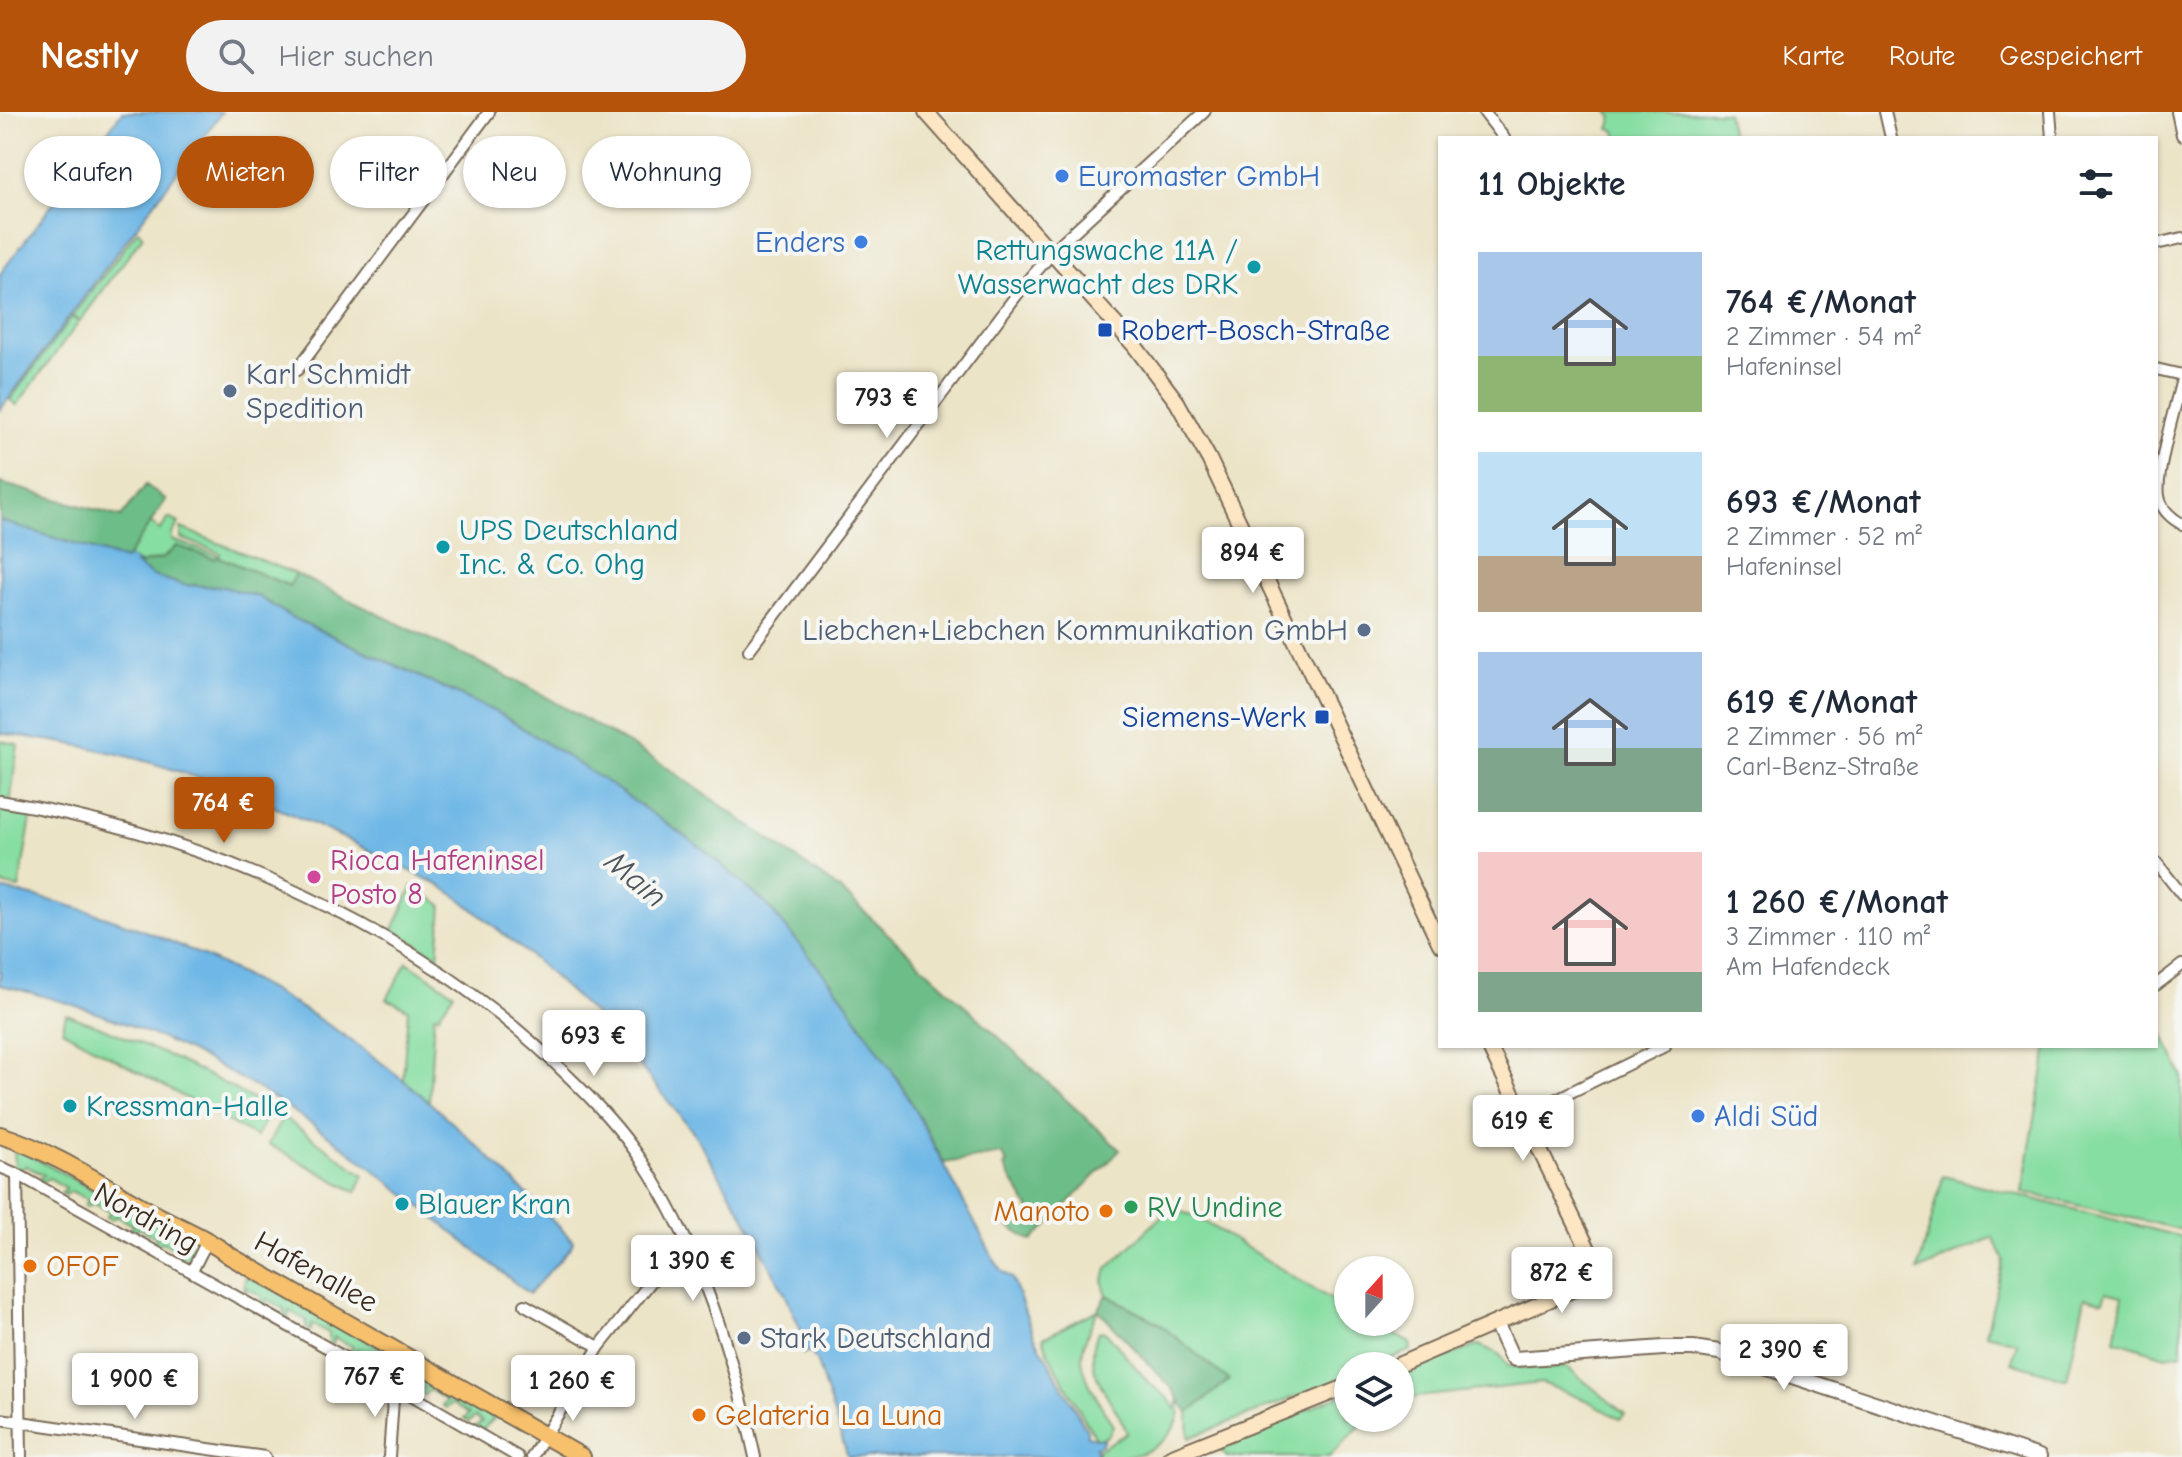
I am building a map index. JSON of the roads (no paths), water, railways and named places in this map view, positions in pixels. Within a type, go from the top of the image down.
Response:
[{"type":"main road","points":[[926,112],[1134,345],[1193,429],[1438,940]]},
{"type":"main road","points":[[1414,1358],[1588,1283],[1596,1273],[1593,1259],[1490,1048]]},
{"type":"main road","name":"Hafenallee","points":[[0,1135],[27,1144],[205,1238],[230,1256],[582,1457]]},
{"type":"main road","name":"Hafenallee","points":[[162,1218],[204,1247],[230,1256]]},
{"type":"main road","points":[[1177,1454],[1334,1392]]},
{"type":"street","points":[[297,370],[489,112]]},
{"type":"street","points":[[749,650],[1022,288],[1052,253],[1204,112]]},
{"type":"street","points":[[1484,112],[1502,136]]},
{"type":"street","points":[[1885,112],[1891,136]]},
{"type":"street","points":[[2050,112],[2052,136]]},
{"type":"street","points":[[2177,112],[2182,135]]},
{"type":"street","points":[[2158,244],[2182,238]]},
{"type":"street","points":[[2158,370],[2182,377],[2160,474],[2159,495],[2165,509],[2182,524]]},
{"type":"street","points":[[0,801],[94,822],[232,866],[341,914],[436,968],[518,1029],[609,1118],[658,1186],[686,1245],[728,1350],[755,1457]]},
{"type":"street","points":[[2158,865],[2182,895]]},
{"type":"street","points":[[2158,983],[2182,965]]},
{"type":"street","points":[[1522,1116],[1661,1048]]},
{"type":"street","name":"Nordring","points":[[0,1167],[192,1271],[518,1457]]},
{"type":"street","points":[[17,1174],[21,1457]]},
{"type":"street","points":[[532,1457],[599,1347],[673,1254],[686,1245]]},
{"type":"street","points":[[192,1271],[204,1247]]},
{"type":"street","points":[[525,1305],[599,1347]]},
{"type":"street","points":[[1496,1323],[1508,1351],[1515,1359],[1676,1348],[1719,1352],[2039,1457]]},
{"type":"street","points":[[389,1457],[394,1385]]},
{"type":"street","points":[[0,1419],[265,1457]]},
{"type":"water","points":[[122,112],[222,112],[204,136],[177,136],[177,172],[161,194],[161,136],[104,136]]},
{"type":"water","points":[[50,208],[150,208],[0,410],[0,274]]},
{"type":"water","name":"Main","points":[[0,521],[125,560],[126,557],[138,562],[135,564],[153,576],[184,585],[224,587],[259,597],[291,617],[500,714],[703,849],[766,904],[840,993],[902,1086],[995,1261],[1012,1278],[1034,1336],[1087,1430],[1087,1436],[1104,1439],[1101,1445],[1095,1447],[1097,1457],[848,1457],[816,1360],[809,1351],[803,1354],[801,1348],[809,1340],[802,1333],[744,1216],[694,1133],[610,1029],[534,959],[442,887],[271,806],[181,772],[136,759],[68,743],[0,733]]},
{"type":"water","points":[[0,889],[71,906],[153,934],[236,972],[316,1017],[387,1067],[436,1108],[573,1241],[571,1247],[529,1294],[347,1150],[251,1085],[183,1048],[111,1018],[0,985]]},
{"type":"place","name":"Euromaster GmbH","points":[[1062,176]]},
{"type":"place","name":"Enders","points":[[861,242]]},
{"type":"place","name":"Rettungswache 11A / Wasserwacht des DRK","points":[[1254,267]]},
{"type":"place","name":"Robert-Bosch-Straße","points":[[1105,330]]},
{"type":"place","name":"Karl Schmidt Spedition","points":[[230,391]]},
{"type":"place","name":"UPS Deutschland Inc. & Co. Ohg","points":[[443,547]]},
{"type":"place","name":"Liebchen+Liebchen Kommunikation GmbH","points":[[1364,630]]},
{"type":"place","name":"Siemens-Werk","points":[[1322,717]]},
{"type":"place","name":"Rioca Hafeninsel Posto 8","points":[[314,877]]},
{"type":"place","name":"Kressman-Halle","points":[[70,1106]]},
{"type":"place","name":"Aldi Süd","points":[[1698,1116]]},
{"type":"place","name":"Blauer Kran","points":[[402,1204]]},
{"type":"place","name":"RV Undine","points":[[1131,1207]]},
{"type":"place","name":"Manoto","points":[[1106,1211]]},
{"type":"place","name":"OFOF","points":[[30,1266]]},
{"type":"place","name":"Stark Deutschland","points":[[744,1338]]},
{"type":"place","name":"Gelateria La Luna","points":[[699,1415]]}]
